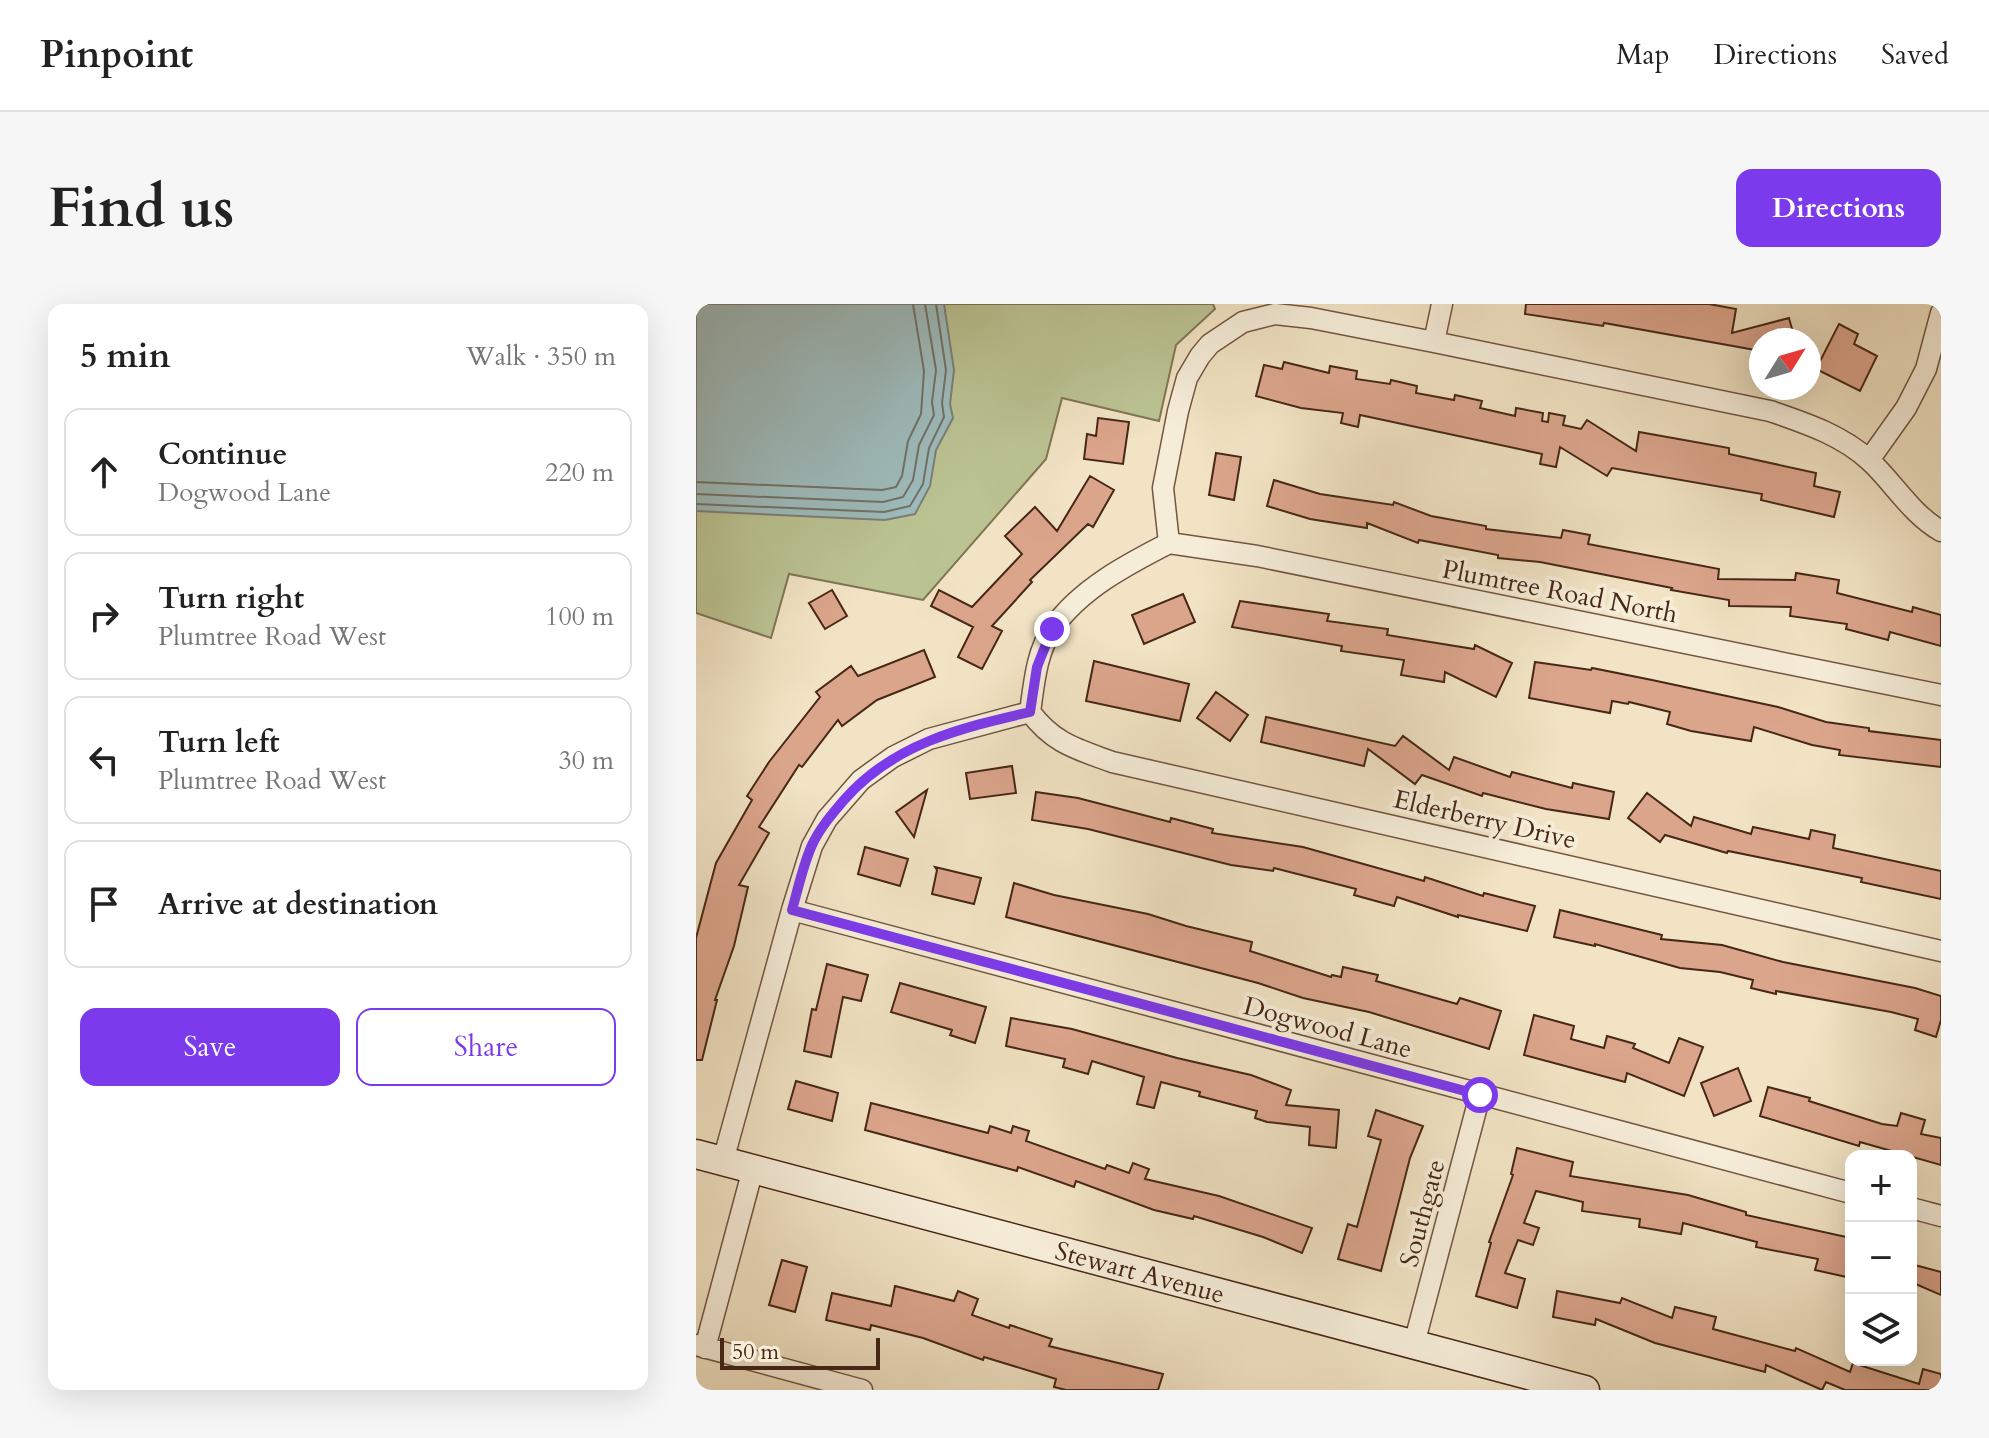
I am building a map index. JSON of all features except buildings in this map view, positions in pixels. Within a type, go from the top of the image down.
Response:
[{"type":"street","points":[[1434,342],[1442,304]]},
{"type":"street","points":[[1869,460],[1906,408],[1926,369],[1941,313]]},
{"type":"street","points":[[723,1161],[792,910],[812,846],[827,819],[861,780],[893,757],[929,739],[1030,712],[1037,667],[1052,629],[1074,605],[1127,565],[1169,543],[1163,488],[1187,378],[1210,344],[1243,322],[1275,314],[1311,318],[1770,411],[1823,430],[1869,460],[1911,506],[1941,531]]},
{"type":"street","name":"Plumtree Road North","points":[[1169,543],[1257,556],[1941,695]]},
{"type":"street","name":"Elderberry Drive","points":[[1030,712],[1041,727],[1062,744],[1112,762],[1941,951]]},
{"type":"street","name":"Dogwood Lane","points":[[792,910],[1845,1191]]},
{"type":"street","name":"Southgate","points":[[1414,1344],[1480,1095]]},
{"type":"street","name":"Stewart Avenue","points":[[696,1154],[1585,1390]]},
{"type":"street","points":[[753,1169],[701,1347],[862,1390]]},
{"type":"street","points":[[1917,1210],[1941,1216]]},
{"type":"green space","points":[[696,304],[1213,304],[1215,309],[1176,345],[1159,421],[1062,398],[1046,459],[923,600],[789,574],[771,638],[696,613]]},
{"type":"water","points":[[696,304],[944,304],[954,370],[950,404],[953,418],[936,450],[930,486],[915,514],[885,520],[696,511]]},
{"type":"route","points":[[1052,629],[1037,667],[1030,712],[929,739],[893,757],[861,780],[827,819],[812,846],[792,910],[1480,1095]]}]
